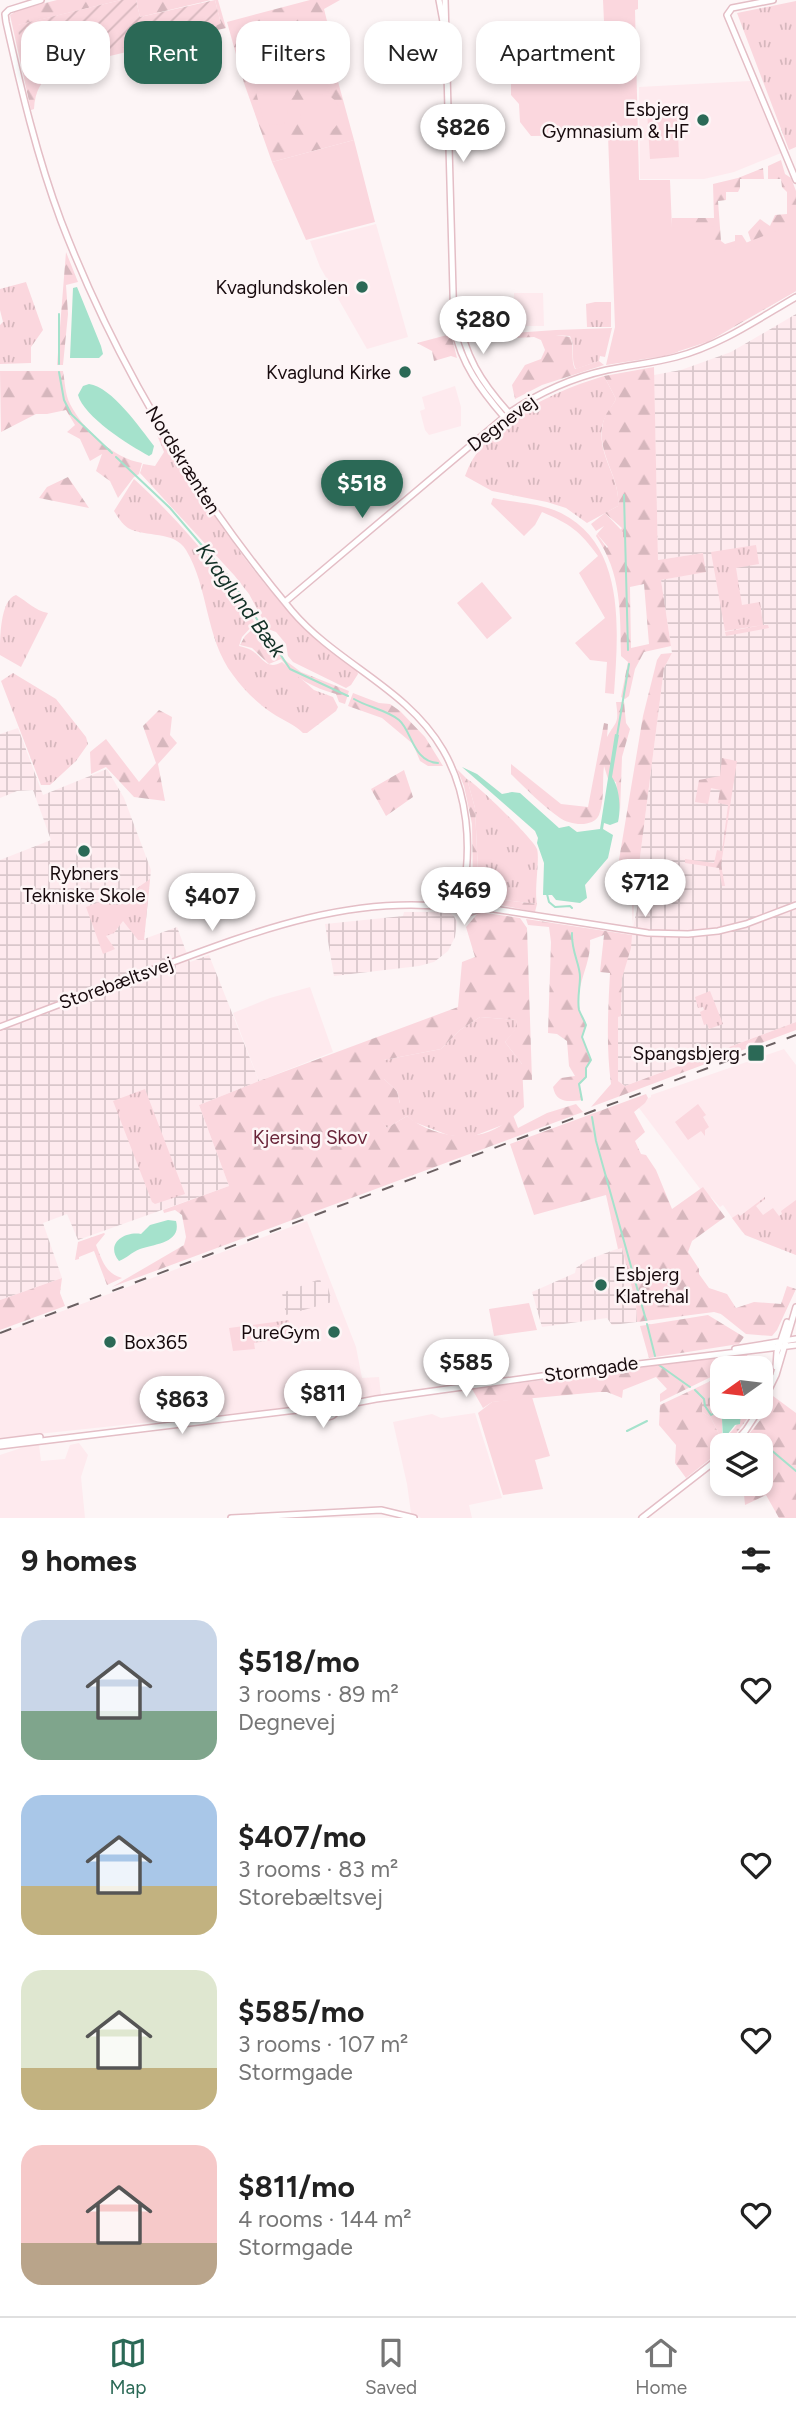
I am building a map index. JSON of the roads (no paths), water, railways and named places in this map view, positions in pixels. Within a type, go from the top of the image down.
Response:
[{"type":"street","name":"Nordskrænten","points":[[41,0],[9,9],[5,14],[6,22],[27,113],[61,220],[106,325],[161,428],[214,511],[285,602],[316,635],[405,703],[433,734],[451,765],[462,797],[467,833],[466,894]]},
{"type":"street","points":[[439,0],[443,21]]},
{"type":"street","points":[[445,0],[445,21]]},
{"type":"street","points":[[773,0],[728,11],[733,30],[796,180]]},
{"type":"street","points":[[447,84],[454,300],[469,359],[507,415]]},
{"type":"street","name":"Degnevej","points":[[285,602],[507,415],[547,390],[605,370],[676,357],[704,347],[796,297]]},
{"type":"street","points":[[456,905],[466,894],[474,906],[648,933],[670,934],[730,928],[796,905]]},
{"type":"street","name":"Storebæltsvej","points":[[0,1027],[284,923],[362,908],[456,905],[463,913],[469,913],[474,906]]},
{"type":"street","points":[[774,1379],[782,1344],[796,1306]]},
{"type":"street","name":"Stormgade","points":[[338,1403],[796,1342]]},
{"type":"street","name":"Stormgade","points":[[722,1352],[782,1344]]},
{"type":"street","points":[[0,1444],[288,1411],[317,1410],[324,1416],[331,1416],[338,1403],[326,1395],[317,1402],[288,1411]]},
{"type":"street","points":[[317,1402],[317,1410]]},
{"type":"street","points":[[642,1518],[710,1465]]},
{"type":"street","points":[[231,1518],[381,1510],[414,1518]]},
{"type":"waterway","name":"Kvaglund Bæk","points":[[59,314],[59,364]]},
{"type":"waterway","name":"Kvaglund Bæk","points":[[59,372],[64,400],[71,414],[112,453]]},
{"type":"waterway","name":"Kvaglund Bæk","points":[[116,457],[170,508],[229,577],[290,669],[348,696]]},
{"type":"waterway","points":[[624,495],[628,650]]},
{"type":"waterway","points":[[617,736],[629,664]]},
{"type":"waterway","name":"Kvaglund Bæk","points":[[354,699],[399,720],[418,752],[430,761],[438,763]]},
{"type":"waterway","points":[[547,894],[549,902],[555,907],[572,908]]},
{"type":"waterway","points":[[572,933],[580,972],[579,1010],[586,1025],[582,1037],[591,1060],[586,1068],[586,1077],[579,1084],[582,1100]]},
{"type":"waterway","points":[[592,1117],[596,1141],[646,1320]]},
{"type":"waterway","points":[[647,1324],[655,1356]]},
{"type":"waterway","points":[[659,1365],[690,1387]]},
{"type":"waterway","points":[[695,1390],[704,1399],[710,1414]]},
{"type":"waterway","points":[[627,1431],[647,1421]]},
{"type":"waterway","points":[[773,1452],[796,1471]]},
{"type":"railway","points":[[0,1333],[796,1035]]},
{"type":"place","name":"Esbjerg Gymnasium & HF","points":[[703,120]]},
{"type":"place","name":"Kvaglundskolen","points":[[362,287]]},
{"type":"place","name":"Kvaglund Kirke","points":[[405,372]]},
{"type":"place","name":"Rybners Tekniske Skole","points":[[84,851]]},
{"type":"place","name":"Spangsbjerg","points":[[756,1053]]},
{"type":"place","name":"Esbjerg Klatrehal","points":[[601,1285]]},
{"type":"place","name":"PureGym","points":[[334,1332]]},
{"type":"place","name":"Box365","points":[[110,1342]]},
{"type":"park label","name":"Kjersing Skov","points":[[310,1137]]}]
